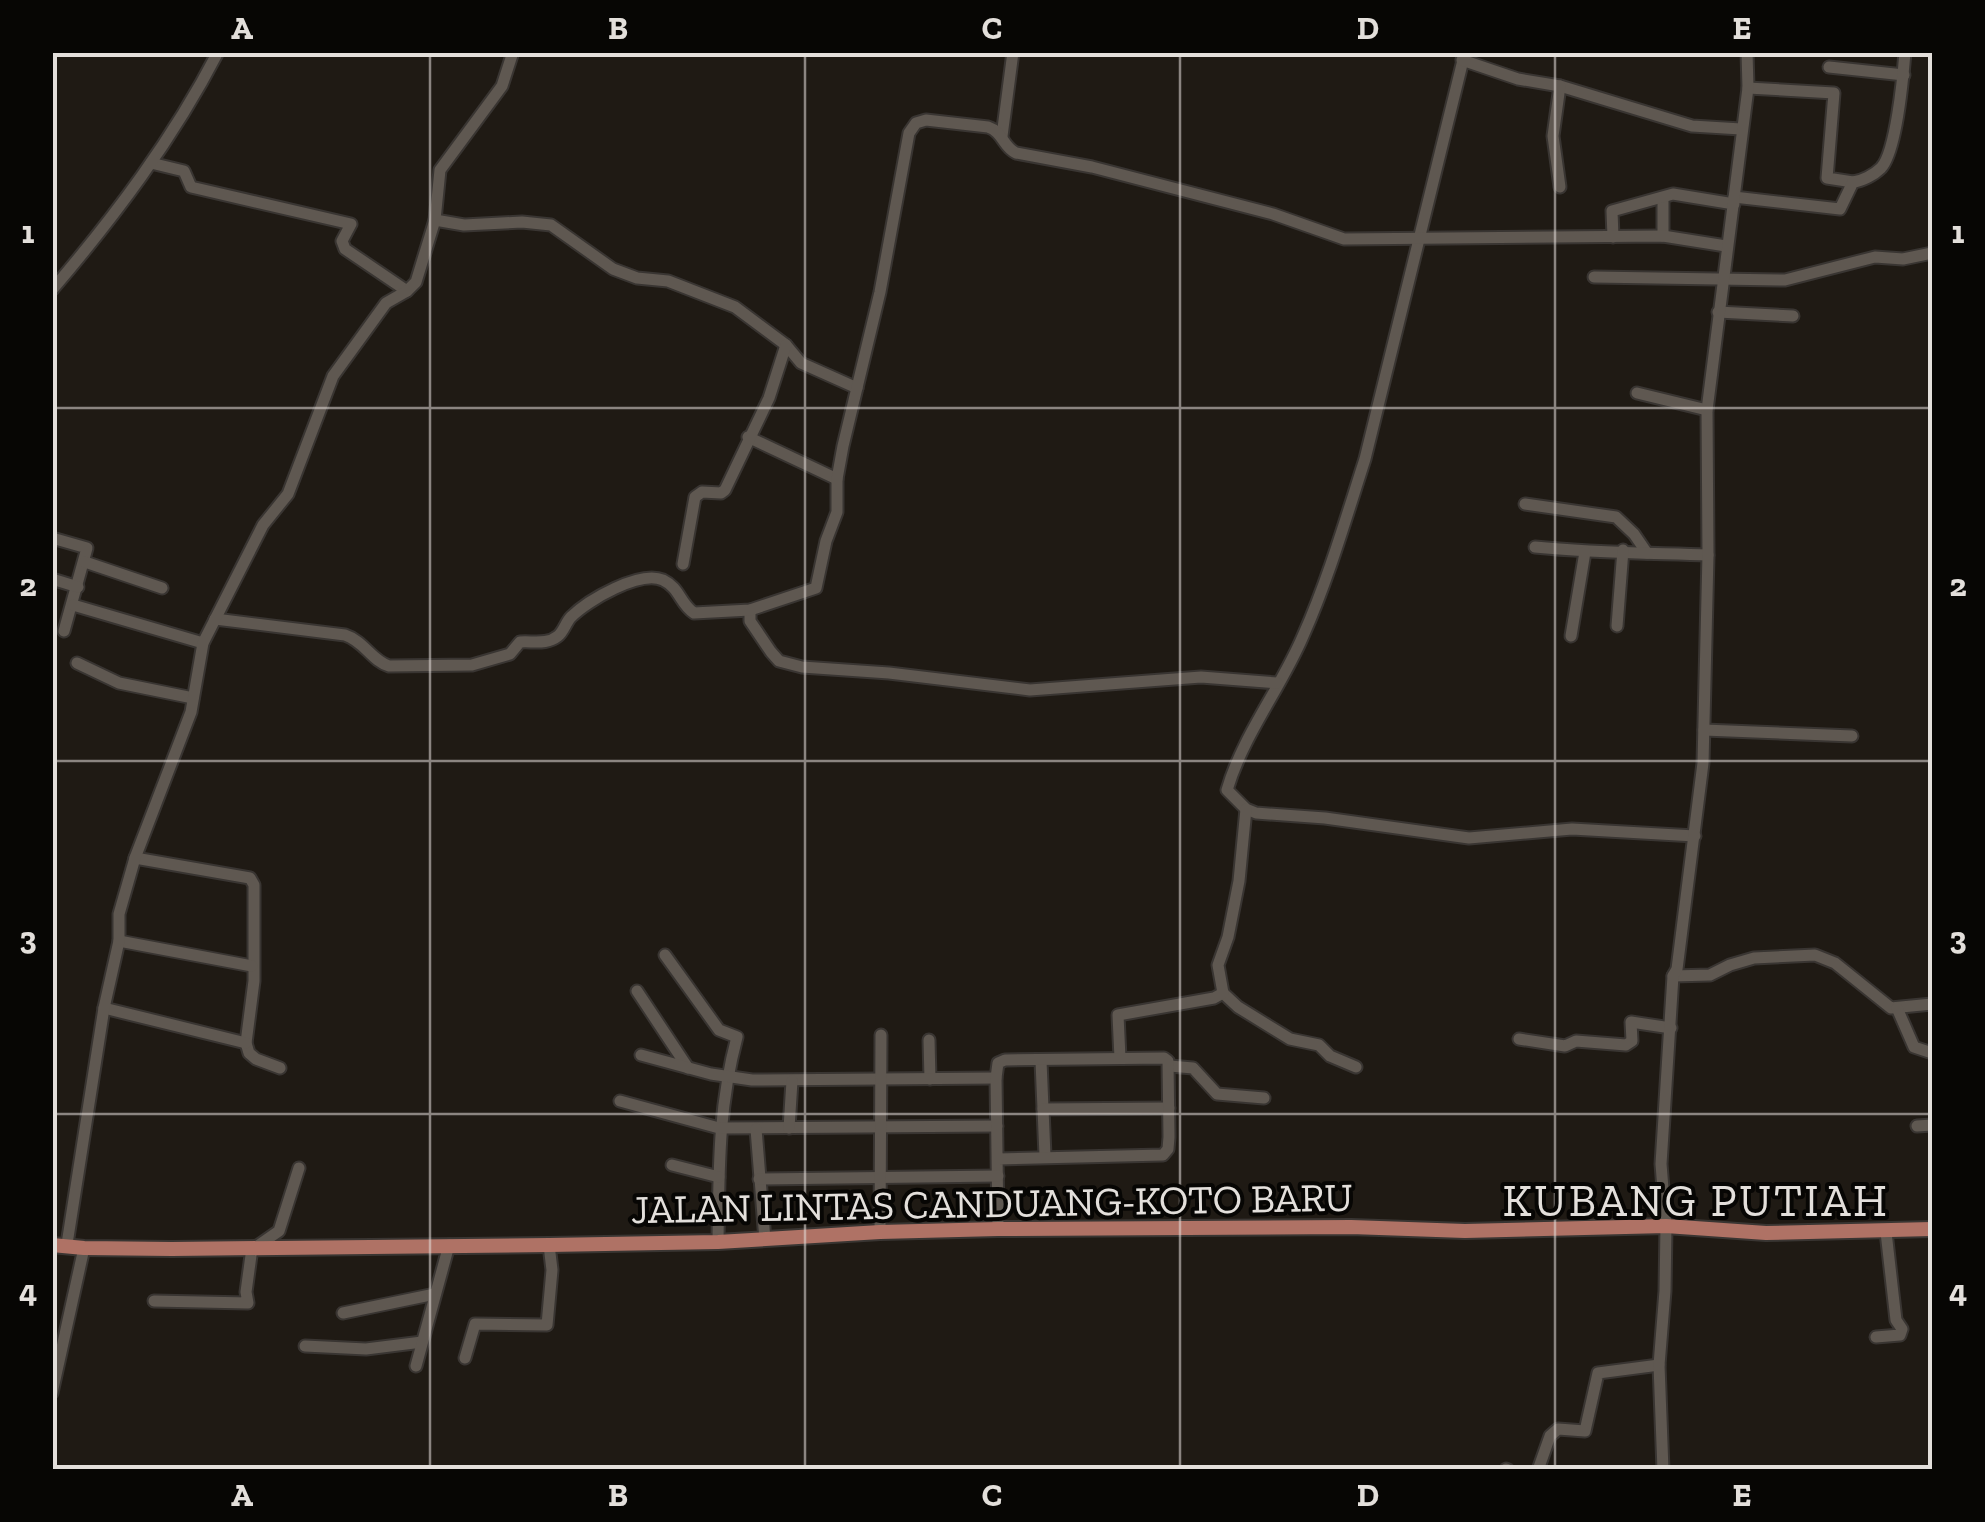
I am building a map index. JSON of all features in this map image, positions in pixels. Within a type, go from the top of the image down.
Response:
[{"type":"main road","name":"JALAN LINTAS CANDUANG-KOTO BARU","points":[[60,1245],[550,1245],[998,1229],[1465,1230],[1666,1226],[1766,1233],[1932,1229]]},
{"type":"street","points":[[52,290],[152,163],[218,52]]},
{"type":"street","points":[[60,1245],[119,941],[119,914],[134,858],[191,712],[203,643],[264,525],[288,494],[333,376],[386,303],[407,292],[419,276],[435,220],[440,170],[502,86],[513,52]]},
{"type":"street","points":[[1012,52],[1002,136],[1008,149],[1016,152],[1092,167],[1273,214],[1344,239],[1662,236],[1726,246]]},
{"type":"street","points":[[1663,1470],[1658,1365],[1665,1291],[1662,1164],[1672,976],[1694,836],[1704,730],[1707,410],[1748,88],[1747,52]]},
{"type":"street","points":[[1748,88],[1834,93],[1827,178],[1859,182],[1883,166],[1902,95],[1905,52]]},
{"type":"street","points":[[1694,836],[1572,830],[1469,838],[1246,810],[1227,790],[1277,683],[1303,638],[1354,494],[1464,56],[1518,79],[1560,86],[1692,126],[1741,129]]},
{"type":"street","points":[[1829,67],[1904,75]]},
{"type":"street","points":[[1560,86],[1552,136],[1560,187]]},
{"type":"street","points":[[214,620],[344,635],[363,644],[380,664],[389,666],[472,665],[510,654],[520,642],[542,642],[558,636],[571,617],[607,592],[647,577],[667,582],[680,592],[684,606],[694,613],[750,610],[816,588],[837,512],[837,479],[880,292],[909,134],[916,123],[926,120],[988,127],[1002,136]]},
{"type":"street","points":[[152,163],[184,171],[191,187],[350,224],[342,242],[345,249],[407,292]]},
{"type":"street","points":[[1613,237],[1612,211],[1674,194],[1840,209],[1853,182]]},
{"type":"street","points":[[1662,236],[1663,198]]},
{"type":"street","points":[[435,220],[550,225],[613,269],[638,278],[668,281],[735,307],[801,362],[857,388]]},
{"type":"street","points":[[1594,277],[1785,280],[1875,257],[1903,260],[1932,254]]},
{"type":"street","points":[[1718,312],[1793,316]]},
{"type":"street","points":[[683,564],[695,497],[702,492],[725,490],[770,398],[786,346]]},
{"type":"street","points":[[1637,394],[1707,410]]},
{"type":"street","points":[[748,437],[837,479]]},
{"type":"street","points":[[1525,504],[1616,517],[1647,553]]},
{"type":"street","points":[[52,538],[87,548],[64,631]]},
{"type":"street","points":[[1535,547],[1708,555]]},
{"type":"street","points":[[1617,626],[1623,550]]},
{"type":"street","points":[[1572,636],[1585,552]]},
{"type":"street","points":[[85,562],[162,588]]},
{"type":"street","points":[[52,580],[78,587]]},
{"type":"street","points":[[73,605],[203,643]]},
{"type":"street","points":[[750,610],[750,621],[770,652],[779,660],[802,668],[888,673],[1030,690],[1201,677],[1277,683]]},
{"type":"street","points":[[77,663],[120,683],[192,698]]},
{"type":"street","points":[[1704,730],[1852,736]]},
{"type":"street","points":[[1246,810],[1239,881],[1218,965],[1223,993],[1290,1039],[1319,1045],[1330,1056],[1356,1068]]},
{"type":"street","points":[[134,858],[250,878],[254,885],[254,980],[246,1043],[256,1059],[280,1068]]},
{"type":"street","points":[[119,941],[252,966]]},
{"type":"street","points":[[665,954],[720,1030],[736,1034],[719,1128],[718,1242]]},
{"type":"street","points":[[1672,976],[1710,975],[1754,958],[1815,954],[1835,964],[1885,1004],[1897,1008],[1932,1004]]},
{"type":"street","points":[[638,991],[688,1068]]},
{"type":"street","points":[[1120,1058],[1118,1016],[1223,993]]},
{"type":"street","points":[[104,1008],[246,1043]]},
{"type":"street","points":[[1897,1008],[1914,1047],[1932,1053]]},
{"type":"street","points":[[1519,1039],[1566,1046],[1576,1041],[1626,1045],[1632,1041],[1631,1022],[1671,1028]]},
{"type":"street","points":[[880,1232],[881,1036]]},
{"type":"street","points":[[930,1040],[930,1079]]},
{"type":"street","points":[[642,1055],[726,1078],[996,1078]]},
{"type":"street","points":[[998,1159],[1163,1155],[1168,1149],[1170,1066],[1164,1058],[1001,1061],[996,1066],[998,1229]]},
{"type":"street","points":[[1041,1061],[1045,1156]]},
{"type":"street","points":[[1170,1066],[1198,1070],[1217,1094],[1264,1098]]},
{"type":"street","points":[[789,1128],[792,1080]]},
{"type":"street","points":[[620,1101],[719,1128],[997,1126]]},
{"type":"street","points":[[1042,1110],[1169,1108]]},
{"type":"street","points":[[1917,1126],[1932,1125]]},
{"type":"street","points":[[756,1130],[765,1240]]},
{"type":"street","points":[[672,1164],[719,1177]]},
{"type":"street","points":[[154,1302],[248,1303],[246,1292],[254,1247],[279,1231],[299,1168]]},
{"type":"street","points":[[759,1180],[998,1176]]},
{"type":"street","points":[[1876,1337],[1900,1335],[1902,1329],[1896,1320],[1886,1232]]},
{"type":"street","points":[[416,1366],[449,1245]]},
{"type":"street","points":[[465,1358],[475,1324],[547,1325],[550,1245]]},
{"type":"street","points":[[52,1394],[84,1248]]},
{"type":"street","points":[[343,1313],[435,1294]]},
{"type":"street","points":[[305,1346],[366,1349],[422,1342]]},
{"type":"street","points":[[1538,1470],[1550,1436],[1558,1429],[1585,1431],[1598,1373],[1658,1365]]},
{"type":"district","name":"KUBANG PUTIAH","points":[[1696,1200]]}]
